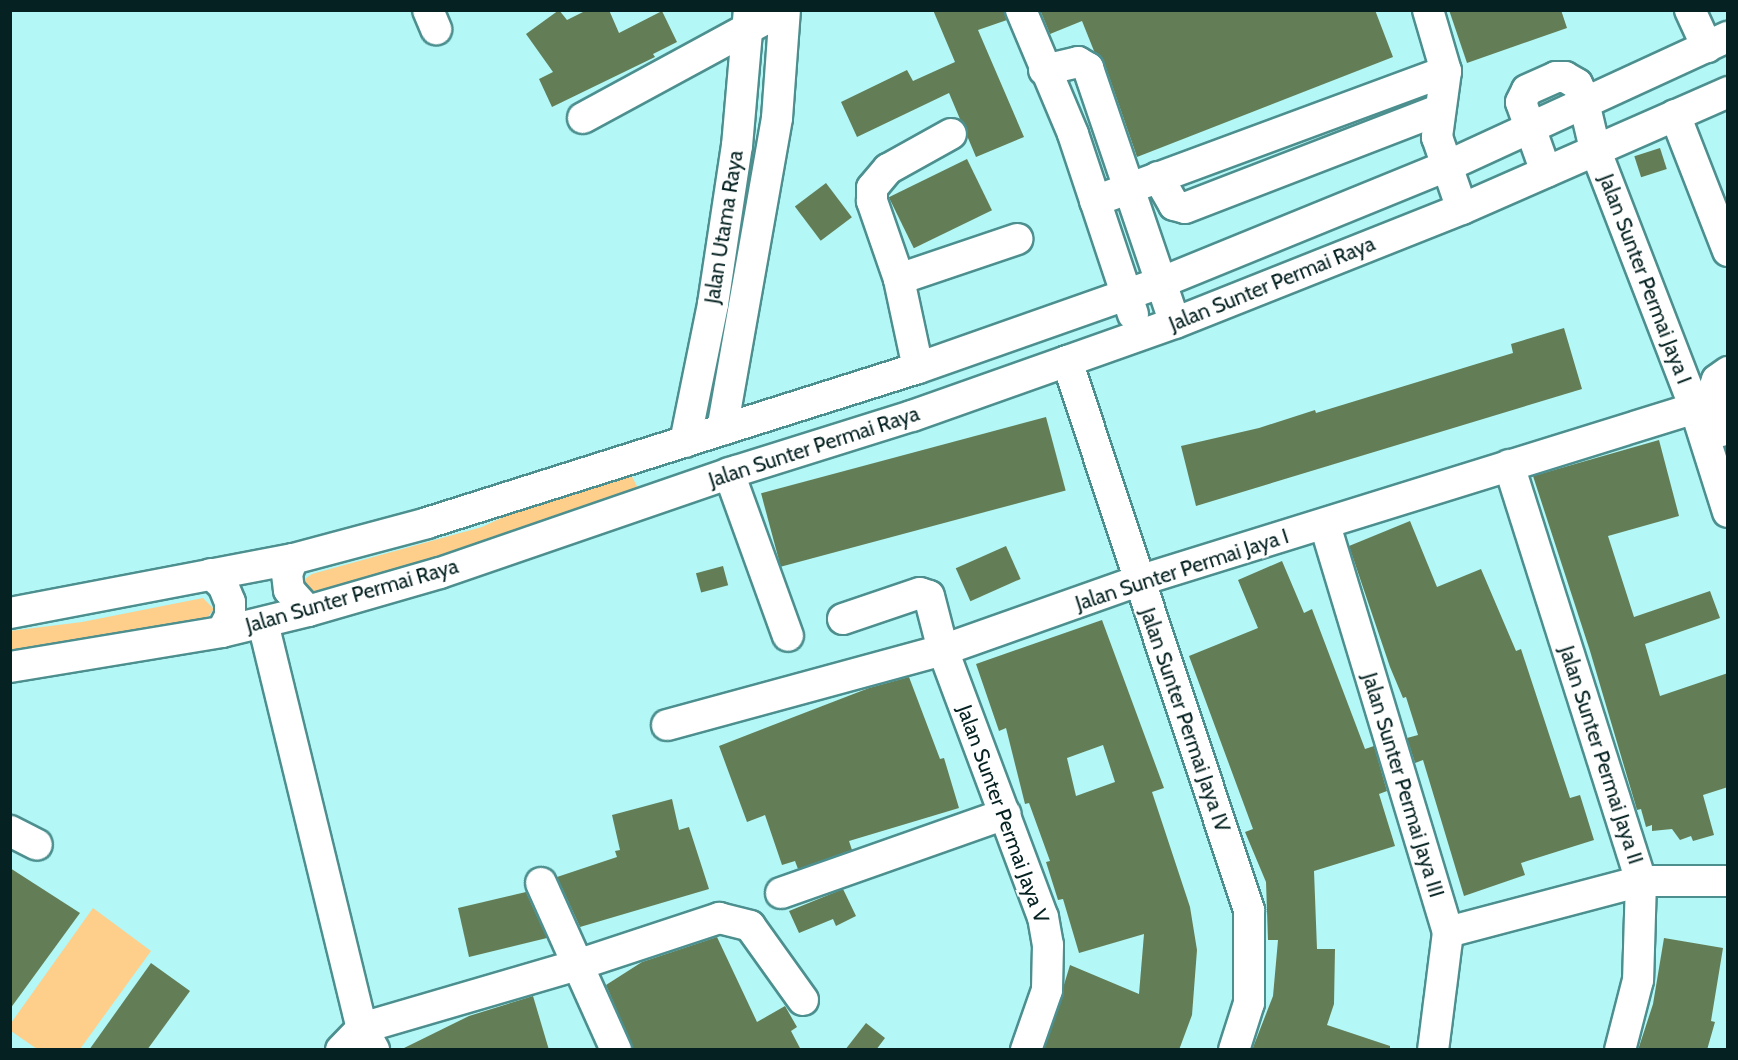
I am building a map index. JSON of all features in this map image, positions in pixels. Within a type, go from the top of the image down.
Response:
[{"type":"street","points":[[583,118],[749,20],[779,10]]},
{"type":"street","name":"Jalan Utama Raya","points":[[722,430],[777,118],[785,10]]},
{"type":"street","points":[[1021,10],[1044,70],[1073,134],[1140,336]]},
{"type":"street","points":[[1428,10],[1446,70],[1437,137],[1462,209]]},
{"type":"street","points":[[1690,10],[1717,42]]},
{"type":"street","name":"Jalan Utama Raya","points":[[685,442],[713,304],[737,146],[749,20]]},
{"type":"street","name":"Jalan Sunter Permai Raya","points":[[10,613],[293,559],[428,523],[918,368],[1160,283],[1447,166],[1717,42]]},
{"type":"street","points":[[1044,70],[1078,62],[1088,68],[1175,323]]},
{"type":"street","points":[[1095,201],[1446,70]]},
{"type":"street","name":"Jalan Sunter Permai Raya","points":[[10,667],[222,632],[308,611],[441,573],[729,473],[912,416],[1175,323],[1462,209],[1728,92]]},
{"type":"street","points":[[1584,105],[1595,149]]},
{"type":"street","points":[[1158,177],[1174,205],[1185,208],[1439,110]]},
{"type":"street","points":[[1675,115],[1728,251]]},
{"type":"street","points":[[1073,134],[1106,122]]},
{"type":"street","points":[[1528,129],[1545,172]]},
{"type":"street","points":[[918,368],[899,279],[872,201],[872,188],[888,169],[951,134]]},
{"type":"street","name":"Jalan Sunter Permai Jaya I","points":[[1595,149],[1695,408],[1728,512]]},
{"type":"street","points":[[899,279],[1017,239]]},
{"type":"street","name":"Jalan Sunter Permai Jaya IV","points":[[1067,361],[1138,581],[1249,910],[1249,1003],[1234,1050]]},
{"type":"street","points":[[1728,372],[1717,380],[1711,396],[1728,448]]},
{"type":"street","name":"Jalan Sunter Permai Jaya I","points":[[667,725],[943,650],[1138,581],[1325,525],[1695,408]]},
{"type":"street","name":"Jalan Sunter Permai Jaya II","points":[[1509,465],[1641,882],[1638,980],[1620,1050]]},
{"type":"street","points":[[729,473],[788,636]]},
{"type":"street","name":"Jalan Sunter Permai Jaya III","points":[[1325,525],[1448,932],[1441,1047]]},
{"type":"street","points":[[293,559],[287,574],[289,590],[308,611]]},
{"type":"street","points":[[211,574],[223,585],[230,602],[230,616],[222,632]]},
{"type":"street","name":"Jalan Sunter Permai Jaya V","points":[[843,620],[920,593],[929,596],[943,650],[1043,917],[1048,945],[1047,990],[1026,1050]]},
{"type":"street","points":[[263,623],[368,1039]]},
{"type":"street","points":[[781,893],[1005,814]]},
{"type":"street","points":[[10,831],[37,845]]},
{"type":"street","points":[[1448,932],[1641,882],[1728,881]]},
{"type":"street","points":[[541,883],[616,1050]]},
{"type":"street","points":[[341,1050],[577,965],[720,918],[735,920],[750,926],[803,1000]]},
{"type":"shaded area","points":[[629,471],[639,490],[419,566],[312,593],[302,588],[302,581],[312,574],[482,527],[560,491]]},
{"type":"shaded area","points":[[203,598],[214,609],[207,618],[71,644],[11,650],[10,631],[82,622]]},
{"type":"shaded area","points":[[93,908],[151,951],[80,1049],[37,1049],[11,1031],[11,1023]]},
{"type":"building","points":[[559,10],[567,20],[587,10],[609,10],[619,33],[662,11],[677,42],[653,54],[655,57],[552,107],[539,79],[553,72],[526,34]]},
{"type":"building","points":[[933,10],[1004,10],[1007,20],[978,30],[1024,137],[976,157],[949,93],[857,137],[841,102],[907,70],[913,81],[955,62]]},
{"type":"building","points":[[1040,10],[1375,10],[1393,57],[1137,157],[1104,62],[1094,51],[1082,21],[1050,34]]},
{"type":"building","points":[[1449,10],[1561,10],[1567,28],[1467,63]]},
{"type":"building","points":[[1660,148],[1667,169],[1641,177],[1634,156]]},
{"type":"building","points":[[967,159],[992,210],[914,248],[889,197]]},
{"type":"building","points":[[826,183],[852,217],[821,241],[795,206]]},
{"type":"building","points":[[1564,328],[1582,389],[1196,506],[1181,446],[1259,428],[1315,410],[1316,413],[1513,353],[1511,344]]},
{"type":"building","points":[[1046,417],[1066,490],[781,567],[761,493]]},
{"type":"building","points":[[1659,440],[1679,516],[1608,536],[1634,617],[1710,591],[1720,618],[1645,644],[1660,696],[1728,673],[1728,787],[1703,795],[1714,835],[1693,841],[1691,836],[1680,840],[1672,829],[1652,831],[1652,825],[1646,827],[1641,809],[1637,810],[1590,651],[1533,476]]},
{"type":"building","points":[[1410,521],[1437,587],[1481,569],[1516,651],[1521,649],[1570,798],[1580,795],[1594,840],[1521,863],[1525,875],[1464,896],[1423,760],[1415,763],[1407,738],[1418,735],[1406,697],[1403,698],[1390,667],[1349,546]]},
{"type":"building","points":[[1006,546],[1021,579],[970,601],[956,568]]},
{"type":"building","points":[[1282,561],[1304,613],[1312,609],[1365,749],[1374,746],[1387,791],[1379,794],[1395,846],[1314,871],[1317,949],[1335,949],[1334,1004],[1327,1025],[1390,1046],[1390,1050],[1252,1050],[1273,996],[1278,940],[1268,940],[1266,882],[1245,832],[1253,829],[1189,656],[1258,628],[1238,580]]},
{"type":"building","points":[[723,566],[728,585],[701,593],[696,573]]},
{"type":"building","points":[[1102,620],[1164,788],[1152,792],[1190,907],[1197,950],[1192,1015],[1179,1050],[1044,1050],[1070,965],[1139,994],[1144,934],[1079,953],[1063,899],[1058,900],[1046,862],[1050,861],[1029,803],[1025,804],[1006,728],[999,731],[976,664]],"holes":[[[1103,745],[1115,782],[1076,796],[1067,758]]]},
{"type":"building","points":[[909,677],[940,759],[944,758],[959,808],[849,841],[852,850],[798,869],[795,861],[782,865],[765,815],[747,822],[719,746],[869,688]]},
{"type":"building","points":[[672,799],[679,830],[689,827],[709,889],[580,927],[557,877],[617,857],[615,851],[620,850],[612,815]]},
{"type":"building","points":[[10,868],[80,913],[10,1009]]},
{"type":"building","points":[[843,889],[856,916],[836,926],[833,919],[799,933],[789,911]]},
{"type":"building","points":[[526,892],[547,938],[469,957],[458,908]]},
{"type":"building","points":[[717,937],[757,1022],[785,1006],[797,1027],[791,1031],[801,1050],[634,1050],[606,985],[642,962]]},
{"type":"building","points":[[1664,938],[1723,948],[1711,1021],[1715,1022],[1707,1050],[1638,1050],[1653,1004]]},
{"type":"building","points":[[151,963],[190,991],[147,1050],[89,1050]]},
{"type":"building","points":[[533,996],[549,1050],[400,1050],[469,1016]]},
{"type":"building","points":[[866,1023],[885,1038],[876,1050],[845,1050]]}]
